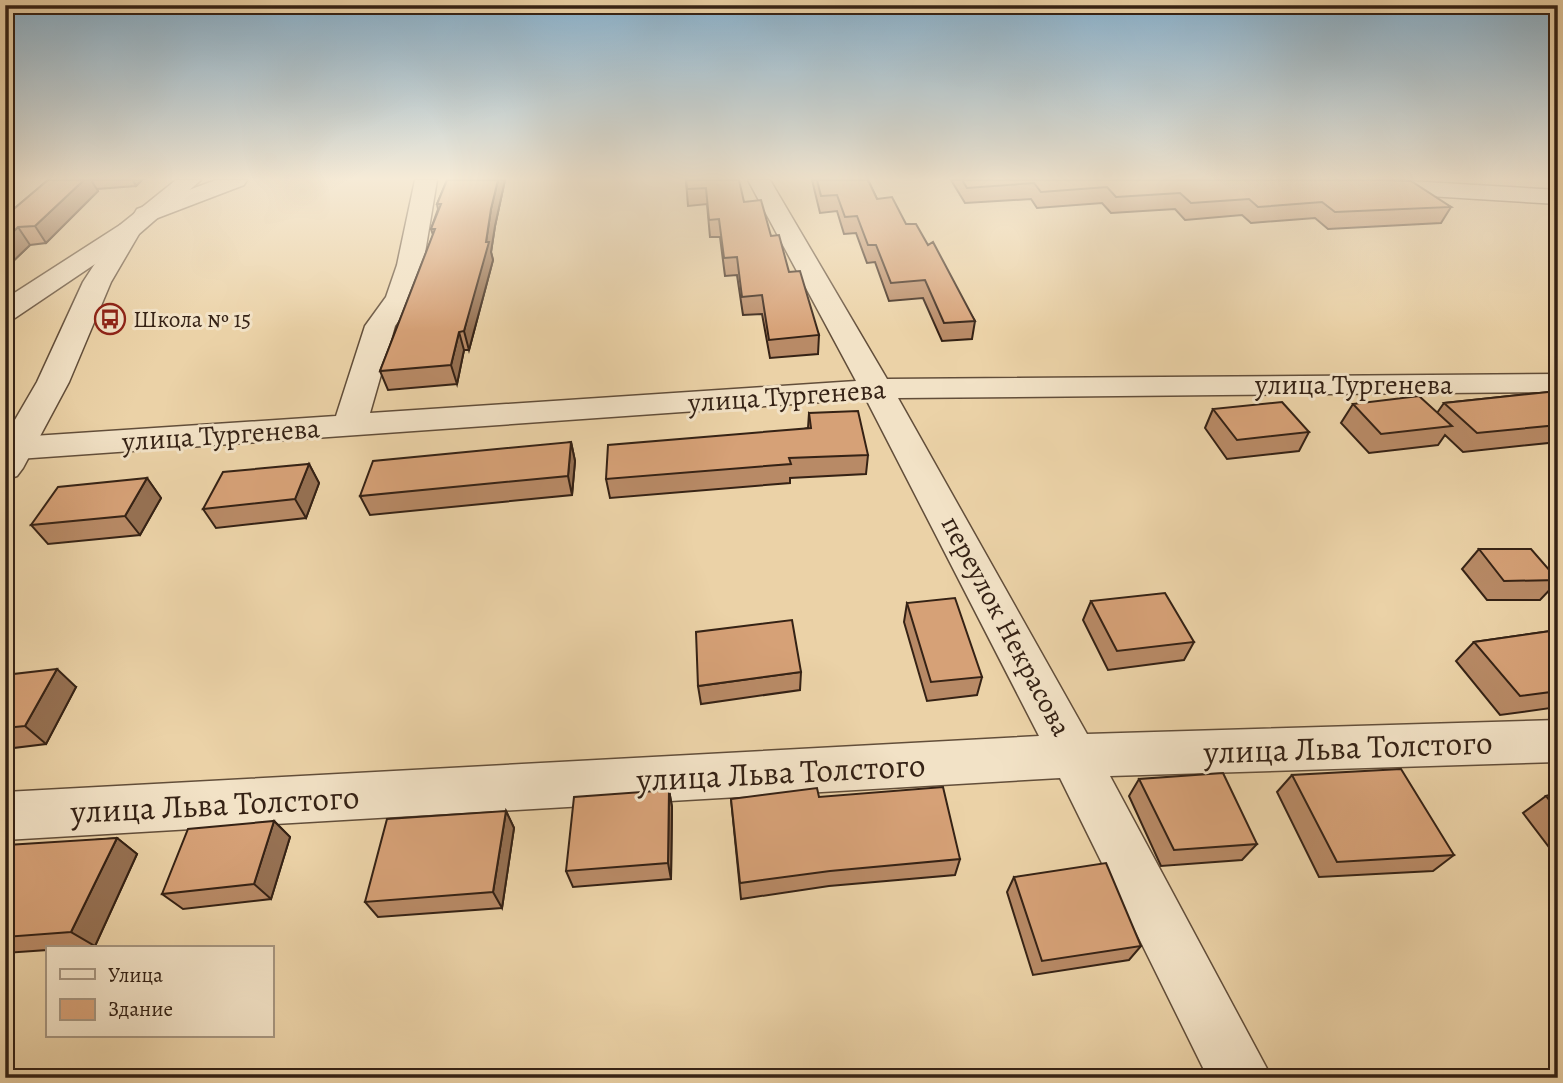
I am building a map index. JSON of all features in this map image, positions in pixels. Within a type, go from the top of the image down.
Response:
[{"type":"street","points":[[5,312],[124,231]]},
{"type":"street","points":[[12,458],[53,382],[97,282],[131,231]]},
{"type":"street","points":[[349,426],[373,357],[380,326],[400,298],[416,231]]},
{"type":"street","name":"переулок Некрасова","points":[[788,231],[879,389],[1075,756],[1241,1078]]},
{"type":"street","name":"улица Тургенева","points":[[12,458],[349,426],[879,389],[1558,383]]},
{"type":"street","name":"улица Льва Толстого","points":[[5,816],[1075,756],[1558,741]]},
{"type":"building","points":[[5,231],[14,231],[5,240]]},
{"type":"building","points":[[434,231],[488,231],[486,242],[489,242],[464,331],[459,332],[451,365],[380,371]]},
{"type":"building","points":[[720,231],[769,231],[771,236],[779,235],[789,272],[800,271],[819,335],[769,340],[762,295],[742,297],[737,257],[724,258]]},
{"type":"building","points":[[863,231],[920,231],[928,245],[933,242],[975,321],[944,323],[925,280],[891,283],[876,245],[868,245]]},
{"type":"building","points":[[1558,391],[1558,425],[1477,433],[1444,403]]},
{"type":"building","points":[[1419,396],[1452,426],[1381,434],[1353,404]]},
{"type":"building","points":[[1282,402],[1309,432],[1237,440],[1213,409]]},
{"type":"building","points":[[858,411],[868,455],[789,458],[791,464],[606,479],[608,445],[811,428],[809,413]]},
{"type":"building","points":[[571,442],[568,476],[360,496],[373,461]]},
{"type":"building","points":[[309,464],[295,499],[203,509],[223,472]]},
{"type":"building","points":[[147,478],[125,516],[31,525],[58,487]]},
{"type":"building","points":[[1479,549],[1531,549],[1558,580],[1504,581]]},
{"type":"building","points":[[1165,593],[1194,642],[1117,651],[1091,601]]},
{"type":"building","points":[[955,598],[982,677],[931,682],[907,603]]},
{"type":"building","points":[[792,620],[801,672],[698,686],[696,632]]},
{"type":"building","points":[[1558,630],[1558,691],[1520,696],[1474,642]]},
{"type":"building","points":[[57,669],[25,726],[5,728],[5,675]]},
{"type":"building","points":[[1401,769],[1454,855],[1337,862],[1292,775]]},
{"type":"building","points":[[1223,773],[1257,844],[1174,850],[1139,779]]},
{"type":"building","points":[[943,787],[960,859],[830,871],[740,883],[731,799],[817,788],[819,797]]},
{"type":"building","points":[[669,790],[668,863],[566,871],[574,797]]},
{"type":"building","points":[[1558,794],[1558,811],[1546,796]]},
{"type":"building","points":[[506,811],[493,892],[365,902],[387,819]]},
{"type":"building","points":[[274,821],[254,884],[162,894],[188,829]]},
{"type":"building","points":[[117,838],[71,932],[5,937],[7,845]]},
{"type":"building","points":[[1106,863],[1141,946],[1042,961],[1014,877]]},
{"type":"place","name":"Школа № 15","points":[[110,319]]}]
